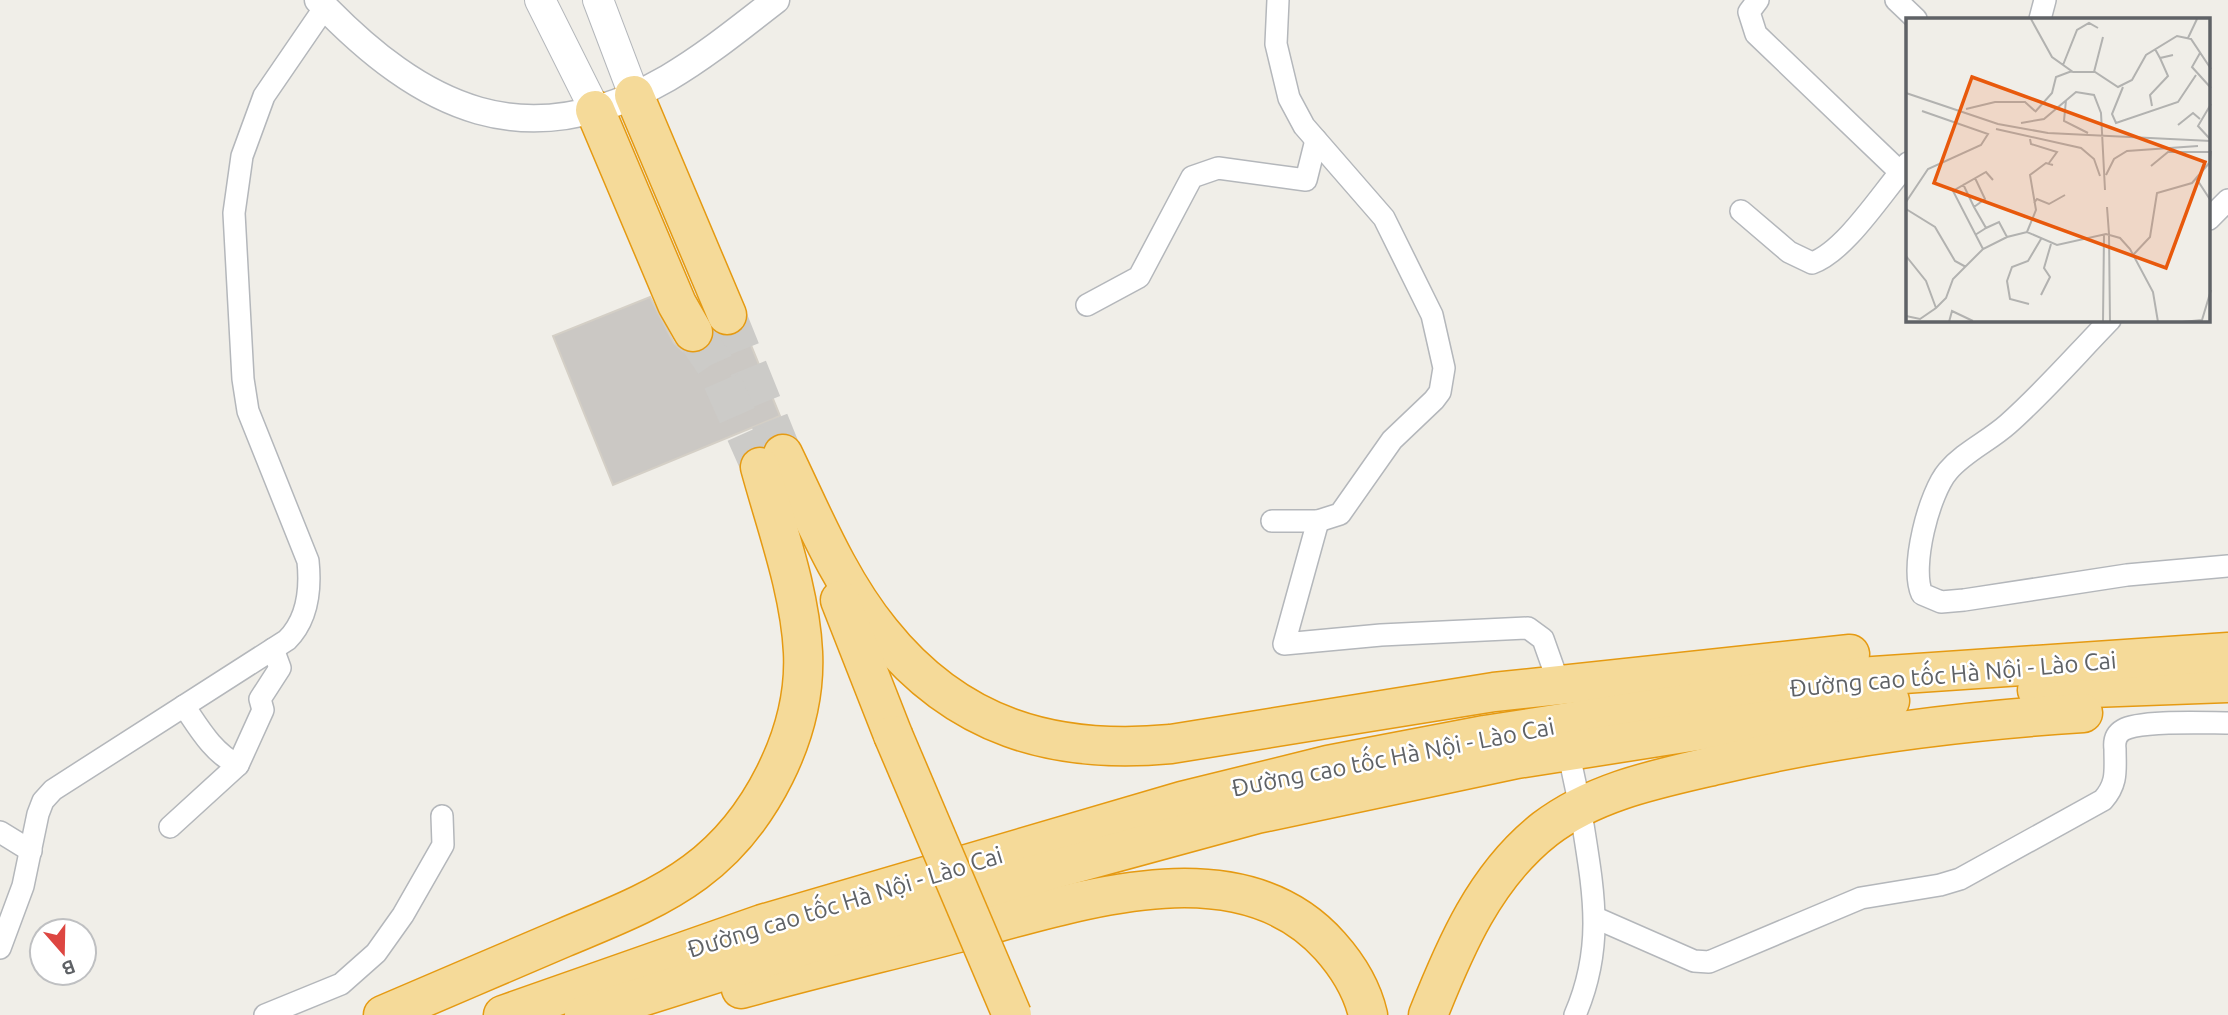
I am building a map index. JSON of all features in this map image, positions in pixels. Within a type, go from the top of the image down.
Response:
[{"type":"highway","points":[[634,95],[727,315]]},
{"type":"highway","points":[[595,110],[677,304],[692,332]]},
{"type":"highway","points":[[771,461],[869,617],[898,651],[950,697],[975,713],[1028,734],[1091,747],[1120,749],[1212,739],[1337,715],[1585,681],[1928,647],[2015,647],[2166,655]]},
{"type":"highway","points":[[771,461],[990,1015]]},
{"type":"highway","points":[[383,1015],[596,925],[675,886],[706,863],[743,826],[779,762],[796,712],[803,661],[802,634],[791,586],[771,461]]},
{"type":"highway","name":"Đường cao tốc Hà Nội - Lào Cai","points":[[503,1015],[762,924],[1182,802],[1328,765],[1485,735],[1859,677],[2228,652]]},
{"type":"highway","name":"Đường cao tốc Hà Nội - Lào Cai","points":[[584,1015],[781,951],[1143,843],[1420,778],[1517,759],[1865,703],[2052,689],[2228,683]]},
{"type":"highway","points":[[1428,1015],[1454,950],[1472,917],[1493,884],[1519,854],[1565,815],[1625,788],[1773,751],[1884,731],[1984,719],[2193,706],[2228,701]]},
{"type":"highway","points":[[883,739],[1012,1015]]},
{"type":"highway","points":[[648,1015],[1076,903],[1139,891],[1175,888],[1247,894],[1284,909],[1317,931],[1346,965],[1368,1015]]},
{"type":"main road","points":[[540,0],[595,110]]},
{"type":"main road","points":[[598,0],[634,95]]},
{"type":"street","points":[[0,948],[17,907],[43,801],[54,790],[287,640],[300,623],[310,581],[308,561],[248,411],[243,379],[234,213],[242,156],[264,96],[322,4],[389,66],[412,83],[460,105],[515,119],[595,110],[634,95],[693,62],[776,0]]},
{"type":"street","points":[[1272,521],[1318,521],[1340,514],[1392,440],[1440,392],[1444,368],[1433,315],[1384,218],[1316,140],[1297,114],[1284,83],[1276,44],[1278,0]]},
{"type":"street","points":[[1741,211],[1789,252],[1812,263],[1837,247],[1904,168],[1756,34],[1749,12],[1758,0]]},
{"type":"street","points":[[1896,0],[1915,18]]},
{"type":"street","points":[[2040,18],[2045,0]]},
{"type":"street","points":[[1087,305],[1139,277],[1192,177],[1218,168],[1306,180],[1316,140]]},
{"type":"street","points":[[2210,218],[2228,200]]},
{"type":"street","points":[[2108,322],[2008,424],[1947,472],[1935,491],[1925,522],[1920,588],[1930,599],[1941,602],[2127,575],[2228,566]]},
{"type":"street","points":[[1318,521],[1284,644],[1409,633],[1528,628],[1543,639],[1554,670]]},
{"type":"street","points":[[170,827],[238,765],[263,710],[260,699],[280,668],[273,649]]},
{"type":"street","points":[[184,706],[210,742],[227,759],[238,765]]},
{"type":"street","points":[[1596,918],[1694,961],[1709,962],[1861,898],[1940,885],[1960,878],[2103,800],[2112,790],[2116,777],[2114,744],[2124,729],[2140,725],[2228,723]]},
{"type":"street","points":[[1572,769],[1578,797]]},
{"type":"street","points":[[265,1015],[341,984],[376,953],[403,915],[440,852],[444,835],[442,816]]},
{"type":"street","points":[[1575,1015],[1589,971],[1596,918],[1583,825]]},
{"type":"street","points":[[0,832],[31,851]]},
{"type":"building","points":[[650,297],[674,343],[683,351],[692,354],[703,351],[711,344],[715,333],[724,337],[735,335],[744,328],[780,416],[613,485],[553,336]]},
{"type":"tunnel","points":[[727,315],[783,454]]},
{"type":"tunnel","points":[[693,332],[714,363],[760,467]]}]
